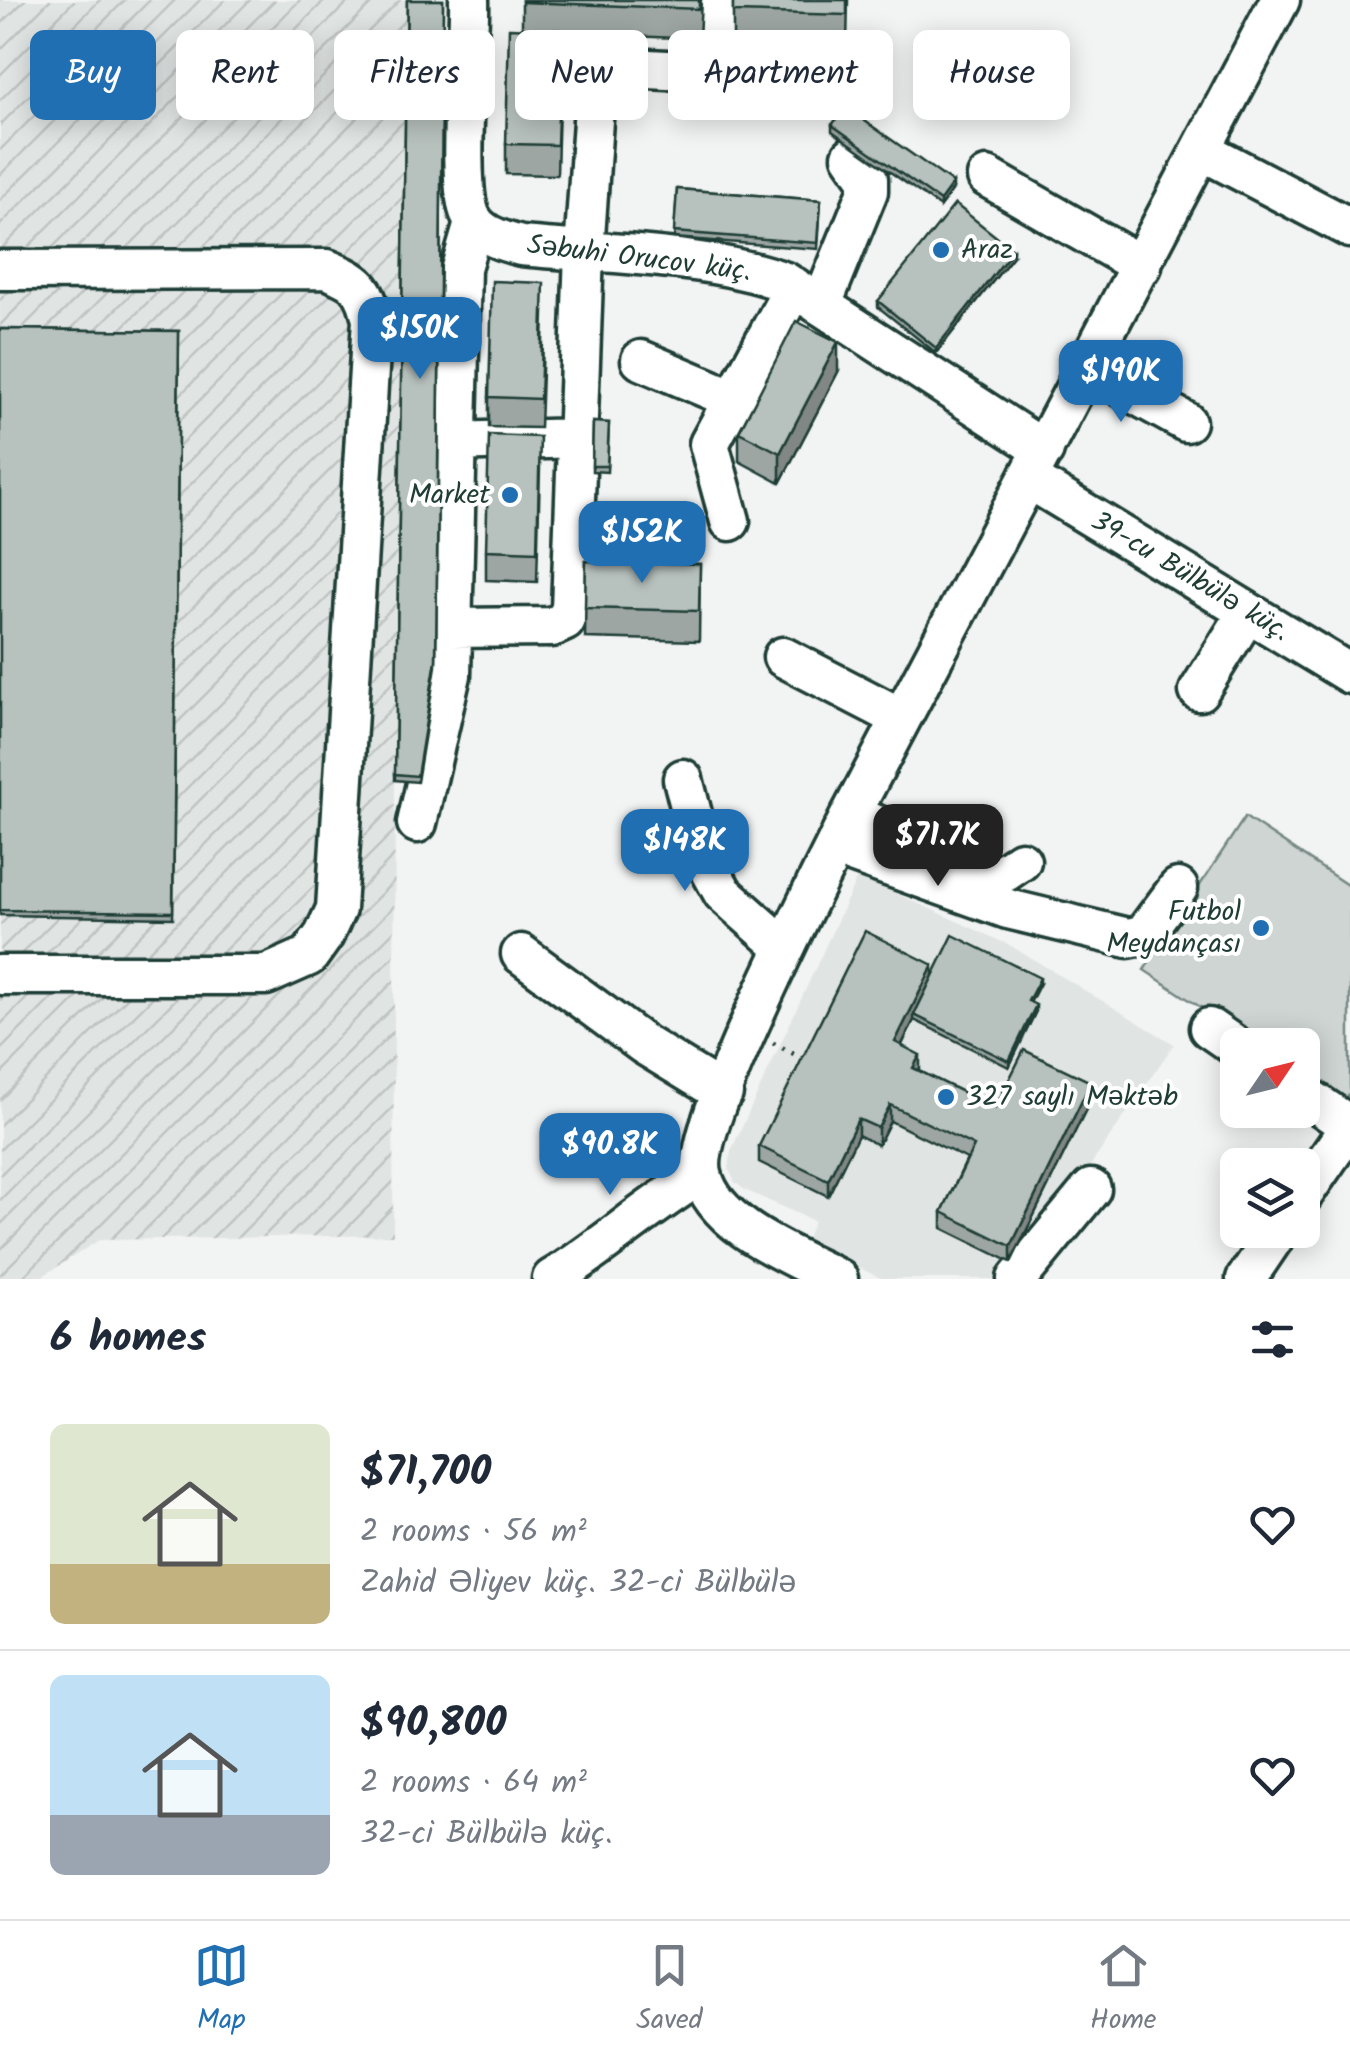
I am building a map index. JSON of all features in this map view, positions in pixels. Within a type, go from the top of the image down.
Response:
[{"type":"street","points":[[418,823],[451,674],[462,268],[474,223],[463,192],[469,0]]},
{"type":"street","points":[[717,30],[718,0]]},
{"type":"street","points":[[838,1279],[751,1234],[723,1211],[702,1174],[708,1132],[785,948],[900,718],[1280,0]]},
{"type":"street","points":[[451,628],[552,627],[564,621],[571,609],[584,252],[596,77],[609,67],[668,69]]},
{"type":"street","points":[[1203,150],[1350,228]]},
{"type":"street","points":[[730,521],[709,444],[734,399],[808,295],[868,190],[868,179],[852,156]]},
{"type":"street","points":[[988,177],[1142,266]]},
{"type":"street","name":"Səbuhi Orucov küç.","points":[[474,223],[500,240],[521,246],[756,272],[808,295],[1036,465]]},
{"type":"street","points":[[0,270],[327,269],[356,282],[367,299],[372,320],[336,909],[324,935],[308,956],[266,976],[0,974]]},
{"type":"street","points":[[641,360],[734,399]]},
{"type":"street","points":[[1088,368],[1186,422]]},
{"type":"street","points":[[456,442],[576,438]]},
{"type":"street","name":"39-cu Bülbülə küç.","points":[[1036,465],[1248,612],[1349,671]]},
{"type":"street","points":[[1199,691],[1248,612]]},
{"type":"street","points":[[783,657],[900,718]]},
{"type":"street","points":[[683,779],[703,857],[723,893],[785,948]]},
{"type":"street","points":[[843,831],[989,874],[1005,872],[1021,862]]},
{"type":"street","points":[[843,831],[1008,909],[1128,938],[1143,936],[1178,888]]},
{"type":"street","points":[[521,954],[643,1044],[723,1092]]},
{"type":"street","points":[[1320,1105],[1350,1126],[1320,1170]]},
{"type":"street","points":[[552,1279],[582,1261],[669,1193],[702,1174]]},
{"type":"street","points":[[1017,1279],[1091,1189]]},
{"type":"street","points":[[1246,1279],[1268,1248]]},
{"type":"path","points":[[748,1031],[809,1061]]},
{"type":"shaded area","points":[[0,0],[407,0],[407,30],[334,30],[334,120],[405,120],[393,1235],[99,1240],[38,1279],[0,1279]]},
{"type":"shaded area","name":"Futbol Meydançası","points":[[1245,817],[1350,887],[1350,1092],[1344,1102],[1320,1086],[1320,1028],[1232,1028],[1144,970]]},
{"type":"shaded area","name":"327 saylı Məktəb","points":[[858,876],[1011,946],[1174,1044],[1026,1259],[1006,1279],[883,1279],[805,1242],[814,1221],[745,1190],[729,1170],[731,1151]]},
{"type":"building","points":[[407,0],[443,0],[443,30],[407,30]]},
{"type":"building","points":[[699,0],[699,9],[522,2]]},
{"type":"building","points":[[733,0],[847,0],[847,15],[733,12]]},
{"type":"building","points":[[509,28],[561,30],[515,30],[515,120],[558,120],[557,145],[506,144]]},
{"type":"building","points":[[405,120],[442,120],[436,660],[417,776],[395,774]]},
{"type":"building","points":[[836,120],[863,120],[953,183],[940,201],[832,125]]},
{"type":"building","points":[[677,189],[821,200],[818,243],[674,232]]},
{"type":"building","points":[[955,204],[1013,250],[936,348],[878,301]]},
{"type":"building","points":[[492,281],[544,283],[540,399],[489,397]]},
{"type":"building","points":[[796,321],[838,342],[780,453],[739,432]]},
{"type":"building","points":[[0,329],[179,331],[173,912],[0,910]]},
{"type":"building","points":[[593,422],[609,423],[607,466],[592,466]]},
{"type":"building","points":[[489,435],[540,437],[537,552],[486,550]]},
{"type":"building","points":[[586,561],[700,564],[699,611],[585,608]]},
{"type":"building","points":[[865,931],[933,965],[895,1042],[920,1055],[913,1068],[995,1108],[1024,1050],[1091,1082],[1011,1246],[942,1212],[974,1146],[890,1105],[878,1128],[858,1119],[828,1180],[759,1146]]},
{"type":"building","points":[[953,935],[1040,978],[1028,1001],[1036,1005],[1009,1061],[914,1015]]},
{"type":"place","name":"Araz","points":[[941,250]]},
{"type":"place","name":"Market","points":[[510,495]]},
{"type":"place","name":"Futbol Meydançası","points":[[1261,928]]},
{"type":"place","name":"327 saylı Məktəb","points":[[946,1097]]}]
